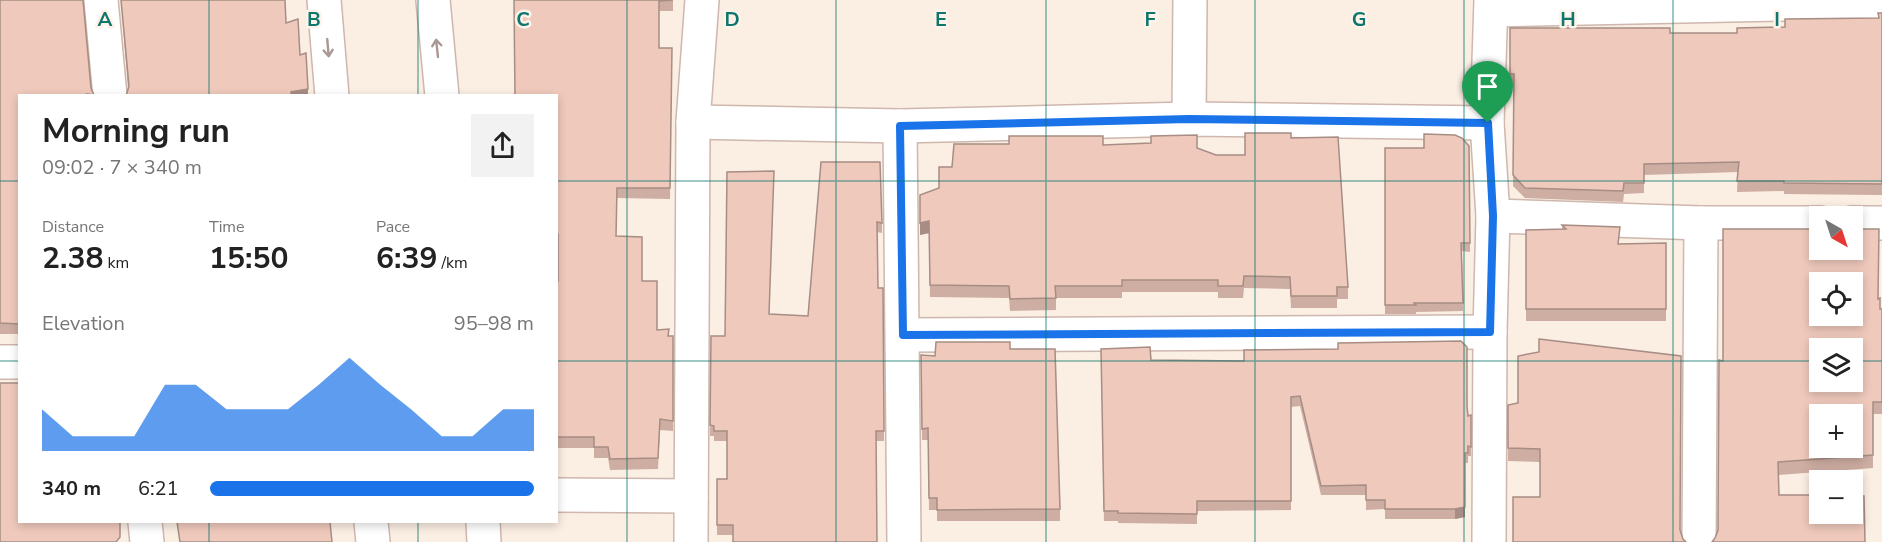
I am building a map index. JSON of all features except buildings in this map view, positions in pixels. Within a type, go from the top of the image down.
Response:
[{"type":"street","points":[[101,0],[110,94]]},
{"type":"street","points":[[324,0],[332,94]]},
{"type":"street","points":[[433,0],[442,94]]},
{"type":"street","points":[[691,542],[693,122],[702,0]]},
{"type":"street","points":[[1189,119],[1190,0]]},
{"type":"street","points":[[1489,542],[1493,216],[1488,123],[1491,5],[1882,2]]},
{"type":"street","points":[[693,122],[900,126],[1189,119],[1488,123]]},
{"type":"street","points":[[900,126],[904,542]]},
{"type":"street","points":[[1493,216],[1701,223],[1809,223]]},
{"type":"street","points":[[1699,542],[1701,223]]},
{"type":"street","points":[[1863,223],[1882,223]]},
{"type":"street","points":[[903,335],[1490,332]]},
{"type":"street","points":[[0,362],[18,362]]},
{"type":"street","points":[[558,495],[691,496]]},
{"type":"street","points":[[145,523],[147,542]]},
{"type":"street","points":[[371,523],[373,542]]},
{"type":"street","points":[[483,523],[484,542]]},
{"type":"route","points":[[1189,119],[1488,123],[1493,216],[1490,332],[903,335],[900,126],[1189,119]]}]
